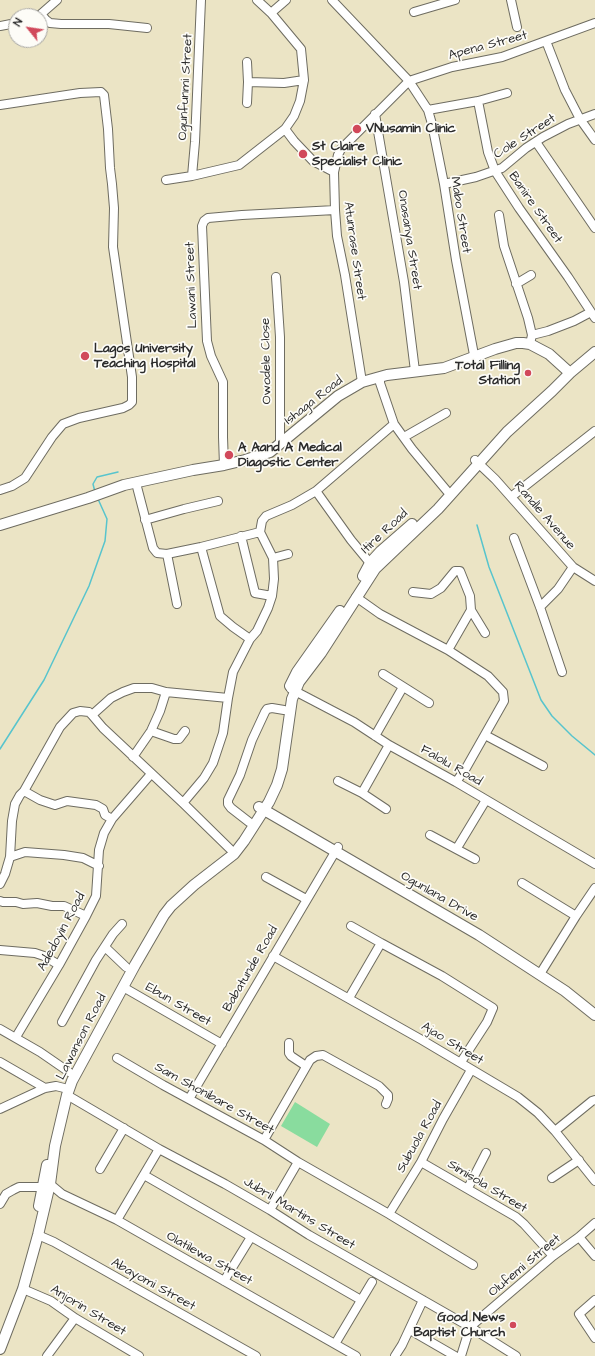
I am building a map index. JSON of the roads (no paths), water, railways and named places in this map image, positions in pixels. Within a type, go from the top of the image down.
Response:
[{"type":"main road","name":"Ishaga Road","points":[[0,529],[137,485],[193,470],[249,459],[270,452],[331,401],[362,382],[446,371],[495,349],[531,340]]},
{"type":"main road","points":[[531,340],[549,354],[565,374]]},
{"type":"main road","name":"Itire Road","points":[[262,806],[275,773],[284,710],[297,672],[342,607],[370,563],[381,551],[422,516],[476,461],[552,391],[565,374],[595,347]]},
{"type":"main road","name":"Ishaga Road","points":[[137,485],[256,461],[272,454],[294,439],[340,400],[358,388],[380,380],[415,371],[444,368],[516,349],[528,350],[538,354],[565,374]]},
{"type":"main road","name":"Itire Road","points":[[565,374],[595,352]]},
{"type":"main road","name":"Itire Road","points":[[262,806],[277,784],[282,769],[292,699],[292,689],[321,653],[375,569],[433,514],[476,461]]},
{"type":"main road","name":"Ishaga Road","points":[[0,525],[88,500]]},
{"type":"main road","name":"Lawanson Road","points":[[65,1091],[123,987],[164,905],[219,861],[240,839],[249,822],[262,806]]},
{"type":"main road","name":"Lawanson Road","points":[[0,1349],[23,1289],[38,1235],[46,1185],[69,1072],[126,967],[147,938],[171,906],[194,885],[234,854],[244,841],[262,806]]},
{"type":"main road","name":"Ogunlana Drive","points":[[262,806],[295,820],[336,849],[483,929],[542,972],[595,1007]]},
{"type":"main road","name":"Ogunlana Drive","points":[[542,972],[595,1015]]},
{"type":"main road","name":"Lawanson Road","points":[[0,1335],[46,1185]]},
{"type":"street","points":[[47,8],[57,0]]},
{"type":"street","name":"Ogunfunmi Street","points":[[192,176],[195,142],[201,0]]},
{"type":"street","points":[[166,180],[192,176],[239,165],[285,129],[294,116],[298,108],[304,80],[301,49],[271,13],[257,0]]},
{"type":"street","points":[[271,13],[286,0]]},
{"type":"street","name":"Mabo Street","points":[[332,0],[409,81],[428,110],[444,184],[458,274],[475,359]]},
{"type":"street","points":[[414,12],[455,0]]},
{"type":"street","points":[[511,0],[517,27]]},
{"type":"street","points":[[48,22],[60,24],[109,24],[147,28]]},
{"type":"street","name":"Apena Street","points":[[409,81],[452,68],[502,57],[595,23]]},
{"type":"street","points":[[546,41],[565,90],[580,119],[595,140]]},
{"type":"street","points":[[247,62],[247,103]]},
{"type":"street","points":[[248,82],[284,83],[304,80]]},
{"type":"street","name":"Atunrase Street","points":[[362,382],[345,275],[337,236],[334,172],[341,149],[409,81]]},
{"type":"street","points":[[0,105],[80,94],[101,92],[104,95],[114,208],[113,248],[130,363],[132,389],[132,402],[129,405],[123,408],[79,418],[63,424],[52,437],[25,478],[12,486],[0,490]]},
{"type":"street","points":[[428,110],[478,101],[507,93]]},
{"type":"street","name":"Banire Street","points":[[478,101],[488,152],[495,171],[593,315]]},
{"type":"street","name":"Onasanya Street","points":[[375,114],[402,275],[415,371]]},
{"type":"street","name":"Cole Street","points":[[444,184],[502,168],[526,148],[553,132],[580,119],[595,114]]},
{"type":"street","points":[[285,129],[300,148],[313,161],[334,172]]},
{"type":"street","points":[[536,142],[595,228]]},
{"type":"street","name":"Lawani Street","points":[[224,465],[222,437],[223,382],[211,356],[207,341],[202,226],[204,221],[208,218],[242,215],[335,210]]},
{"type":"street","points":[[499,215],[504,246],[528,318],[531,340],[548,331],[593,315]]},
{"type":"street","points":[[516,284],[531,275]]},
{"type":"street","name":"Owodele Close","points":[[276,277],[280,337],[280,444]]},
{"type":"street","points":[[380,380],[394,424],[412,450],[448,491]]},
{"type":"street","points":[[404,437],[446,413]]},
{"type":"street","points":[[183,803],[204,778],[213,763],[223,733],[233,672],[250,639],[257,631],[264,618],[272,596],[274,579],[273,558],[260,532],[262,521],[272,512],[292,504],[316,491],[394,424]]},
{"type":"street","points":[[511,497],[595,431]]},
{"type":"street","name":"Randle Avenue","points":[[476,461],[495,479],[573,567],[595,581]]},
{"type":"street","points":[[137,485],[152,548],[157,553],[167,554],[260,532]]},
{"type":"street","points":[[316,491],[351,540],[370,563]]},
{"type":"street","points":[[145,520],[218,501]]},
{"type":"street","points":[[241,536],[255,593],[272,596]]},
{"type":"street","points":[[514,538],[540,607],[562,672]]},
{"type":"street","points":[[201,547],[220,616],[233,628],[250,639]]},
{"type":"street","points":[[167,554],[177,604]]},
{"type":"street","points":[[273,558],[288,554]]},
{"type":"street","points":[[540,607],[558,589],[573,567]]},
{"type":"street","points":[[413,592],[431,594],[436,592],[455,571],[458,570],[463,577],[470,596],[471,610],[485,633]]},
{"type":"street","points":[[356,597],[380,614],[448,650],[488,676],[503,692],[504,701],[456,782]]},
{"type":"street","points":[[448,650],[471,610]]},
{"type":"street","points":[[383,674],[429,703]]},
{"type":"street","points":[[375,736],[403,687]]},
{"type":"street","points":[[92,715],[111,698],[134,688],[146,688],[166,692],[228,698]]},
{"type":"street","name":"Falolu Road","points":[[292,689],[354,722],[389,745],[456,782],[595,864]]},
{"type":"street","points":[[133,757],[151,731],[160,711],[166,692]]},
{"type":"street","points":[[249,822],[231,808],[228,804],[228,800],[242,771],[252,740],[265,712],[272,708],[284,710]]},
{"type":"street","points":[[0,884],[5,874],[10,857],[12,814],[15,804],[24,791],[60,727],[73,713],[77,712],[85,711],[92,715],[103,728],[230,849]]},
{"type":"street","points":[[151,731],[174,739],[179,739],[185,731]]},
{"type":"street","points":[[485,735],[543,766]]},
{"type":"street","points":[[362,793],[389,745]]},
{"type":"street","name":"Adedoyin Road","points":[[16,1037],[59,965],[96,896],[99,850],[104,833],[112,819],[151,774]]},
{"type":"street","points":[[338,780],[362,793],[386,809]]},
{"type":"street","points":[[24,791],[40,800],[55,805],[67,800],[96,805],[103,809],[105,815],[112,819]]},
{"type":"street","points":[[457,848],[486,800]]},
{"type":"street","points":[[430,835],[457,848],[475,859]]},
{"type":"street","name":"Babatunde Road","points":[[189,1099],[336,849]]},
{"type":"street","points":[[10,857],[25,852],[64,855],[83,858],[99,866]]},
{"type":"street","points":[[266,877],[306,900]]},
{"type":"street","points":[[522,883],[576,916]]},
{"type":"street","points":[[542,972],[595,888]]},
{"type":"street","points":[[0,901],[22,904],[37,903],[52,906],[64,906],[86,916]]},
{"type":"street","points":[[62,1022],[96,960],[122,924]]},
{"type":"street","points":[[351,926],[442,976],[493,1008],[483,1029],[461,1062]]},
{"type":"street","points":[[349,998],[381,943]]},
{"type":"street","points":[[105,947],[126,967]]},
{"type":"street","points":[[0,950],[35,953],[44,956],[59,965]]},
{"type":"street","name":"Ajao Street","points":[[273,956],[461,1062],[471,1070],[528,1104],[555,1132],[595,1181]]},
{"type":"street","name":"Ebun Street","points":[[123,987],[222,1044]]},
{"type":"street","points":[[0,1029],[16,1037],[69,1072]]},
{"type":"street","points":[[289,1043],[289,1053],[291,1056],[306,1066]]},
{"type":"street","points":[[264,1140],[306,1066],[312,1058],[316,1056],[322,1055],[385,1091],[388,1094],[386,1104]]},
{"type":"street","name":"Sam Shonibare Street","points":[[117,1058],[264,1140],[298,1162],[389,1214],[472,1265]]},
{"type":"street","points":[[0,1062],[45,1088]]},
{"type":"street","name":"Subuola Road","points":[[389,1214],[421,1162],[443,1119],[471,1070]]},
{"type":"street","points":[[0,1109],[45,1088],[56,1086],[65,1091]]},
{"type":"street","name":"Jubril Martins Street","points":[[65,1091],[159,1149],[270,1210],[309,1235],[470,1327],[516,1356]]},
{"type":"street","points":[[555,1132],[595,1100]]},
{"type":"street","points":[[100,1169],[124,1128]]},
{"type":"street","points":[[117,1220],[159,1149]]},
{"type":"street","points":[[468,1188],[486,1153]]},
{"type":"street","points":[[552,1178],[578,1160]]},
{"type":"street","points":[[270,1210],[298,1162]]},
{"type":"street","name":"Simisola Street","points":[[421,1162],[516,1217],[553,1256]]},
{"type":"street","points":[[144,1175],[361,1300]]},
{"type":"street","points":[[0,1204],[3,1191],[19,1187],[46,1185]]},
{"type":"street","name":"Olatilewa Street","points":[[46,1185],[117,1220],[356,1356]]},
{"type":"street","name":"Olufemi Street","points":[[470,1327],[553,1256],[595,1223]]},
{"type":"street","name":"Abayomi Street","points":[[38,1235],[54,1242],[256,1356]]},
{"type":"street","points":[[224,1281],[251,1237]]},
{"type":"street","points":[[579,1237],[595,1256]]},
{"type":"street","points":[[335,1344],[372,1282]]},
{"type":"street","name":"Anjorin Street","points":[[23,1289],[51,1300],[74,1318],[125,1352],[139,1356]]},
{"type":"street","points":[[395,1356],[410,1330],[423,1300]]},
{"type":"street","points":[[595,1300],[579,1314],[595,1338]]},
{"type":"street","points":[[47,1356],[74,1318]]},
{"type":"street","points":[[461,1356],[470,1327]]},
{"type":"street","points":[[410,1330],[455,1356]]},
{"type":"waterway","points":[[95,492],[93,484],[97,477],[118,472]]},
{"type":"waterway","points":[[0,749],[44,680],[89,586],[105,541],[107,519],[98,499]]},
{"type":"waterway","points":[[477,525],[489,567],[541,700],[552,716],[572,736],[595,755]]},
{"type":"place","name":"VNusamin Clinic","points":[[357,129]]},
{"type":"place","name":"St Claire Specialist Clinic","points":[[303,154]]},
{"type":"place","name":"Lagos University Teaching Hospital","points":[[85,356]]},
{"type":"place","name":"Total Filling Station","points":[[528,373]]},
{"type":"place","name":"A Aand A Medical Diagostic Center","points":[[229,455]]},
{"type":"place","name":"Good News Baptist Church","points":[[513,1325]]}]
